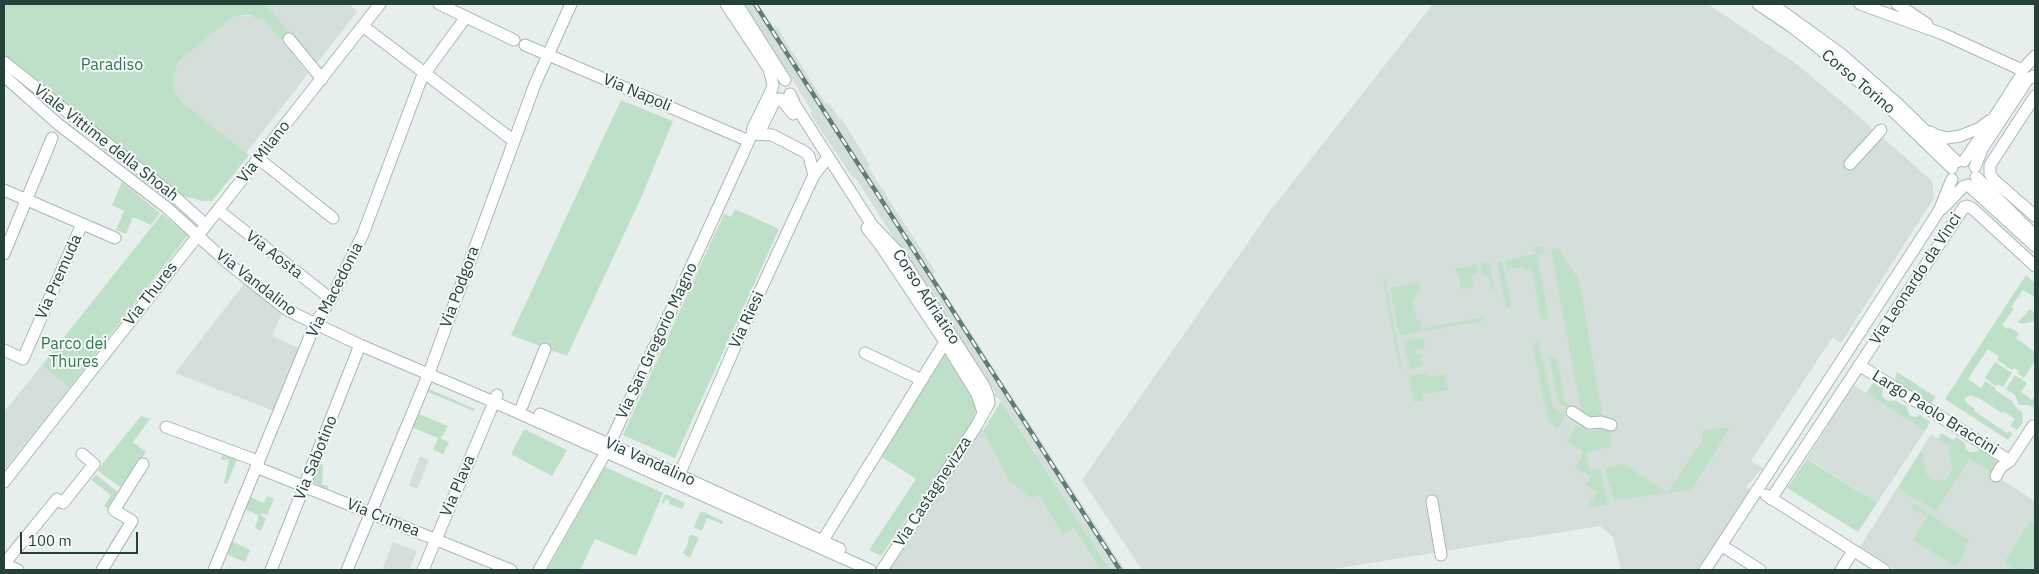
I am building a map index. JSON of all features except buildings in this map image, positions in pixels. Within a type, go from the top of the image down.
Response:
[{"type":"street","name":"Via Milano","points":[[206,224],[364,27],[380,4]]},
{"type":"street","points":[[439,4],[514,40]]},
{"type":"street","name":"Via Podgora","points":[[347,570],[429,373],[546,55],[571,4]]},
{"type":"street","name":"Corso Adriatico","points":[[726,4],[769,70],[773,95],[783,97],[795,105],[872,225],[898,252],[984,386],[989,403],[983,412]]},
{"type":"street","name":"Corso Adriatico","points":[[737,4],[790,86],[783,97]]},
{"type":"street","name":"Corso Torino","points":[[1758,4],[1792,27],[1842,66],[1957,167]]},
{"type":"street","name":"Corso Torino","points":[[1772,4],[1841,54],[1918,124],[1957,167],[1957,184],[1971,179]]},
{"type":"street","points":[[1860,4],[1943,34],[2030,73]]},
{"type":"street","points":[[1897,4],[1943,34]]},
{"type":"street","name":"Via Macedonia","points":[[214,570],[315,324],[331,299],[363,234],[424,73],[466,17]]},
{"type":"street","points":[[364,27],[514,141]]},
{"type":"street","points":[[289,39],[322,79]]},
{"type":"street","name":"Via Napoli","points":[[525,45],[751,137],[772,135],[810,156],[814,175]]},
{"type":"street","name":"Via Leonardo da Vinci","points":[[1939,211],[1971,179],[1982,149],[2012,105],[2030,73],[2035,56]]},
{"type":"street","name":"Viale Vittime della Shoah","points":[[4,62],[174,196],[206,224]]},
{"type":"street","name":"Via Leonardo da Vinci","points":[[1852,344],[1939,211],[1957,167],[2030,73]]},
{"type":"street","name":"Viale Vittime della Shoah","points":[[4,76],[56,123],[166,206],[197,235]]},
{"type":"street","points":[[772,87],[779,80],[785,80]]},
{"type":"street","name":"Via San Gregorio Magno","points":[[539,570],[608,448],[751,137],[753,128],[772,87]]},
{"type":"street","points":[[2035,96],[1990,165],[1990,174],[1994,180],[2035,216]]},
{"type":"street","name":"Corso Adriatico","points":[[783,97],[870,232],[882,246],[945,342],[977,394],[983,412]]},
{"type":"street","name":"Via San Gregorio Magno","points":[[751,137],[760,131],[774,102],[783,97]]},
{"type":"street","points":[[2012,105],[2019,120]]},
{"type":"street","points":[[56,123],[65,111]]},
{"type":"street","points":[[1918,124],[1936,135],[1947,138],[1980,128],[1994,118]]},
{"type":"street","points":[[1850,164],[1881,130]]},
{"type":"street","points":[[4,254],[52,138]]},
{"type":"street","points":[[259,159],[333,218]]},
{"type":"street","name":"Via Riesi","points":[[677,479],[748,317],[814,175],[825,161]]},
{"type":"street","name":"Corso Torino","points":[[1957,167],[1969,162],[1971,179],[2035,245]]},
{"type":"street","points":[[4,190],[114,238]]},
{"type":"street","name":"Via Leonardo da Vinci","points":[[1866,354],[1960,212],[1967,206],[1973,209],[2035,266]]},
{"type":"street","name":"Via Aosta","points":[[218,210],[331,299]]},
{"type":"street","name":"Via Premuda","points":[[4,350],[23,359],[82,224]]},
{"type":"street","name":"Via Thures","points":[[4,482],[206,224]]},
{"type":"street","name":"Via Vandalino","points":[[197,235],[226,262],[287,310],[315,324],[360,345],[429,373],[438,370],[496,398],[820,543],[868,569]]},
{"type":"street","name":"Corso Adriatico","points":[[820,543],[945,342]]},
{"type":"street","points":[[1705,570],[1852,344]]},
{"type":"street","name":"Largo Paolo Braccini","points":[[1771,499],[1866,354],[1852,344]]},
{"type":"street","name":"Via Sabotino","points":[[271,570],[360,345]]},
{"type":"street","points":[[522,406],[545,349]]},
{"type":"street","points":[[865,353],[922,380]]},
{"type":"street","name":"Largo Paolo Braccini","points":[[1859,366],[2010,461]]},
{"type":"street","name":"Largo Paolo Braccini","points":[[1837,367],[1851,377]]},
{"type":"street","name":"Via Vandalino","points":[[496,398],[522,406],[608,448]]},
{"type":"street","name":"Via Plava","points":[[423,570],[496,398]]},
{"type":"street","name":"Via Castagnevizza","points":[[882,570],[983,412]]},
{"type":"street","points":[[1572,412],[1589,423],[1601,422],[1611,425]]},
{"type":"street","points":[[1996,476],[2001,467],[2010,461],[2033,426],[2035,427]]},
{"type":"street","name":"Via Crimea","points":[[166,427],[257,464],[305,487],[511,570]]},
{"type":"street","points":[[18,570],[4,564],[57,499],[63,503],[94,464],[82,454]]},
{"type":"street","points":[[102,570],[132,521],[114,510],[143,464]]},
{"type":"street","points":[[1758,490],[1884,570]]},
{"type":"street","points":[[1432,501],[1440,555]]},
{"type":"street","points":[[1721,545],[1760,570]]},
{"type":"street","points":[[1841,570],[1853,551]]},
{"type":"shaded area","points":[[266,4],[350,4],[357,12],[316,64]]},
{"type":"shaded area","points":[[744,4],[758,4],[773,27],[776,26],[826,104],[829,103],[840,119],[842,119],[870,165],[868,167],[935,271],[933,275],[1125,570],[1110,570],[1000,399],[994,394],[996,393],[923,280],[918,276],[855,177],[853,178],[810,114],[812,111]]},
{"type":"shaded area","points":[[1433,4],[1708,4],[1795,63],[1848,107],[1932,181],[1934,198],[1841,343],[1832,338],[1751,461],[1763,468],[1746,487],[1751,491],[1698,570],[1621,570],[1613,537],[1600,526],[1327,570],[1142,570],[1082,480],[1270,211]]},
{"type":"shaded area","points":[[240,15],[257,17],[269,25],[308,74],[246,153],[181,101],[175,91],[173,80],[178,62],[232,18]]},
{"type":"shaded area","points":[[247,280],[284,309],[272,336],[303,350],[277,412],[175,373]]},
{"type":"shaded area","points":[[42,365],[69,388],[4,470],[4,412]]},
{"type":"shaded area","points":[[1854,385],[1925,431],[1877,503],[1807,458]]},
{"type":"shaded area","points":[[981,427],[1009,481],[1040,497],[1063,535],[1074,528],[1101,570],[884,570]]},
{"type":"shaded area","points":[[1931,434],[2035,501],[2035,570],[1896,570],[1860,547]]},
{"type":"shaded area","points":[[420,456],[429,460],[417,489],[409,485]]},
{"type":"shaded area","points":[[393,542],[417,551],[409,570],[382,570]]},
{"type":"green space","name":"Paradiso","points":[[4,4],[266,4],[291,34],[282,41],[264,21],[249,15],[240,15],[232,18],[178,62],[173,80],[175,91],[181,101],[249,155],[212,201],[203,201],[175,194],[4,56]]},
{"type":"green space","points":[[621,100],[673,121],[641,198],[567,356],[511,335]]},
{"type":"green space","points":[[122,182],[160,213],[151,225],[133,217],[126,234],[116,230],[124,211],[112,205]]},
{"type":"green space","points":[[735,209],[779,229],[675,458],[623,435],[724,214],[731,217]]},
{"type":"green space","name":"Parco dei Thures","points":[[162,214],[188,235],[69,388],[42,365]]},
{"type":"green space","points":[[1535,247],[1542,247],[1545,253],[1537,255],[1549,319],[1541,319],[1533,272],[1522,267],[1507,270],[1505,260],[1536,254]]},
{"type":"green space","points":[[1558,249],[1579,280],[1603,418],[1588,421],[1582,415],[1551,250]]},
{"type":"green space","points":[[1502,261],[1512,307],[1506,308],[1497,262]]},
{"type":"green space","points":[[1489,262],[1495,290],[1492,290],[1490,279],[1482,274],[1480,264]]},
{"type":"green space","points":[[1476,265],[1478,274],[1472,276],[1474,287],[1461,289],[1459,276],[1454,269]]},
{"type":"green space","points":[[2026,275],[2035,283],[2035,297],[2023,290],[2013,304],[2012,308],[2014,309],[2002,325],[2019,333],[2016,338],[2035,352],[2035,361],[2024,378],[2017,373],[2019,371],[2014,368],[2012,370],[1997,360],[1999,356],[1988,349],[1968,379],[1981,388],[1985,381],[1996,388],[1995,390],[2012,401],[2017,409],[2022,412],[2023,422],[2017,430],[2010,425],[2015,419],[2003,411],[2002,413],[1971,395],[1964,398],[1975,409],[1974,411],[2007,433],[2009,431],[2013,434],[2008,440],[1945,399]]},
{"type":"green space","points":[[1385,278],[1402,369],[1399,366],[1383,280]]},
{"type":"green space","points":[[1419,282],[1421,292],[1415,293],[1416,298],[1412,299],[1417,321],[1420,320],[1422,331],[1401,335],[1390,288]]},
{"type":"green space","points":[[2030,309],[2035,313],[2035,321],[2022,324],[2018,322]]},
{"type":"green space","points":[[1483,317],[1483,321],[1425,331],[1424,328]]},
{"type":"green space","points":[[1423,337],[1425,348],[1415,350],[1416,355],[1421,354],[1423,366],[1410,369],[1404,341]]},
{"type":"green space","points":[[1538,340],[1553,407],[1566,415],[1558,428],[1548,421],[1533,347]]},
{"type":"green space","points":[[944,349],[974,395],[977,408],[973,422],[881,556],[869,550],[916,479],[879,455]]},
{"type":"green space","points":[[1549,356],[1557,358],[1565,402],[1571,406],[1570,409],[1558,402]]},
{"type":"green space","points":[[1995,362],[2012,373],[2003,387],[1998,384],[1996,386],[1985,378]]},
{"type":"green space","points":[[1897,372],[1936,397],[1931,404],[1920,398],[1916,391],[1908,390],[1897,384],[1895,377]]},
{"type":"green space","points":[[1427,373],[1428,377],[1445,374],[1448,390],[1422,394],[1423,401],[1414,402],[1409,376]]},
{"type":"green space","points":[[2015,375],[2027,383],[2021,392],[2032,400],[2035,396],[2035,408],[2028,405],[2019,405],[2015,395],[2006,389]]},
{"type":"green space","points":[[1874,382],[1883,389],[1882,395],[1885,400],[1894,400],[1907,407],[1909,415],[1915,417],[1920,415],[1930,422],[1925,431],[1866,393]]},
{"type":"green space","points":[[427,388],[475,409],[474,411],[428,392],[419,414],[448,426],[440,438],[449,442],[443,454],[433,450],[438,438],[411,427]]},
{"type":"green space","points":[[1001,401],[1110,570],[1101,570],[1074,528],[1063,535],[1040,497],[1037,495],[1033,498],[1009,481],[983,431]]},
{"type":"green space","points":[[141,416],[150,419],[133,442],[146,452],[124,487],[120,487],[98,471]]},
{"type":"green space","points":[[1577,426],[1588,431],[1610,429],[1611,447],[1586,452],[1590,471],[1600,469],[1608,505],[1587,508],[1597,492],[1586,485],[1591,477],[1575,467],[1584,452],[1567,441]]},
{"type":"green space","points":[[1730,428],[1691,490],[1668,493],[1698,446],[1703,443],[1702,431]]},
{"type":"green space","points":[[524,429],[567,450],[552,476],[511,454]]},
{"type":"green space","points":[[1941,433],[1953,440],[1956,437],[1965,443],[1966,449],[1970,452],[1980,449],[1997,461],[1993,474],[1969,459],[1936,511],[1898,488],[1921,452],[1925,455],[1923,458],[1927,475],[1936,481],[1947,479],[1953,469],[1949,451],[1951,447],[1938,439]]},
{"type":"green space","points":[[223,454],[237,459],[227,484],[224,483],[229,460],[221,459]]},
{"type":"green space","points":[[1807,459],[1877,503],[1858,532],[1787,488]]},
{"type":"green space","points":[[320,463],[323,465],[322,485],[328,486],[328,489],[312,482]]},
{"type":"green space","points":[[1624,464],[1668,493],[1614,500],[1605,468]]},
{"type":"green space","points":[[605,467],[663,493],[636,556],[595,539],[580,570],[547,570]]},
{"type":"green space","points":[[96,475],[117,491],[118,495],[109,509],[104,506],[111,495],[91,480]]},
{"type":"green space","points":[[665,494],[685,503],[682,509],[669,504],[670,501],[666,499],[663,504],[661,503]]},
{"type":"green space","points":[[267,496],[274,499],[267,515],[262,513],[261,516],[266,518],[261,531],[255,528],[258,515],[245,509],[250,497],[264,503]]},
{"type":"green space","points":[[1914,504],[1969,540],[1965,547],[1967,549],[1956,567],[1913,540],[1927,517],[1912,508]]},
{"type":"green space","points":[[701,511],[723,521],[722,524],[707,518],[702,531],[695,528],[694,526]]},
{"type":"green space","points":[[2030,521],[2035,525],[2035,562],[2030,570],[2015,570],[2004,563]]},
{"type":"green space","points":[[689,536],[699,537],[690,558],[683,553]]},
{"type":"green space","points":[[231,541],[250,550],[245,562],[226,554]]},
{"type":"railway","points":[[755,4],[1120,570]]}]
